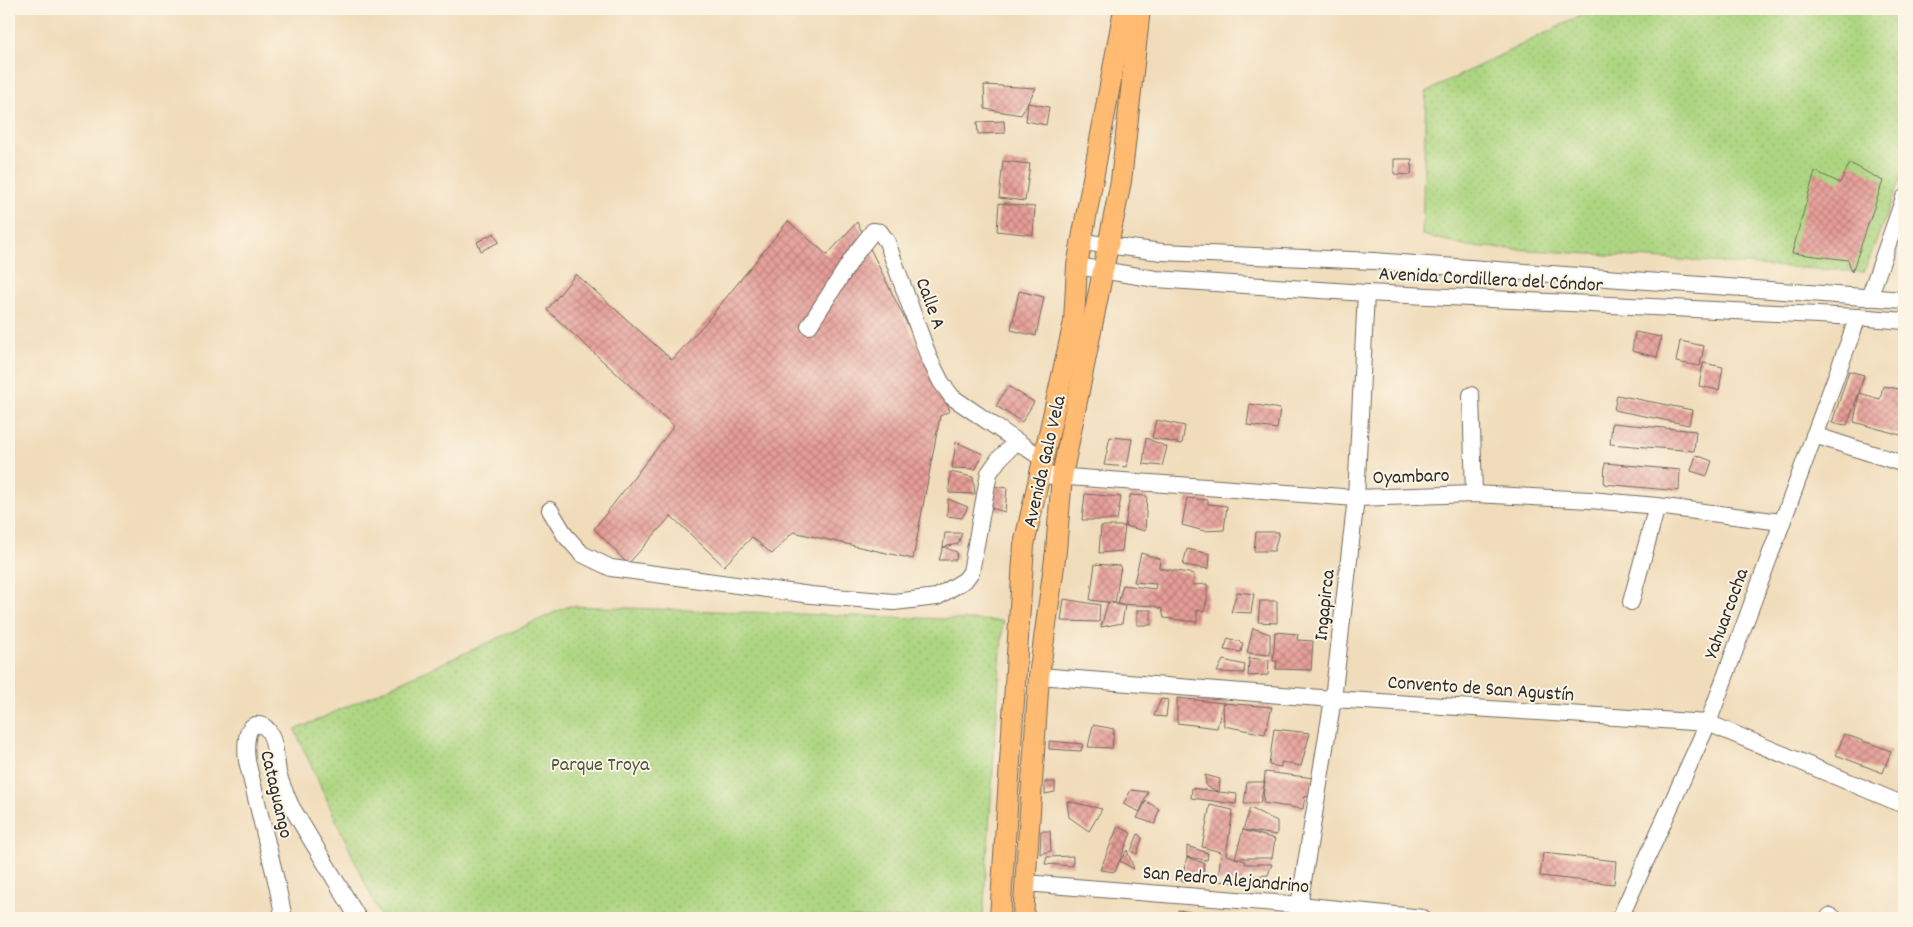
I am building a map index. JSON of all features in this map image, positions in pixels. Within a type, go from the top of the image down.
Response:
[{"type":"main road","name":"Avenida Galo Vela","points":[[1000,918],[1024,545],[1074,322],[1077,266],[1124,9]]},
{"type":"main road","name":"Avenida Galo Vela","points":[[1023,918],[1039,676],[1056,551],[1062,476],[1121,181],[1140,9]]},
{"type":"street","points":[[1869,298],[1904,198]]},
{"type":"street","name":"Calle A","points":[[809,326],[873,230],[880,232],[888,242],[929,358],[941,382],[952,397],[1016,442],[1042,467]]},
{"type":"street","name":"Avenida Cordillera del Cóndor","points":[[1082,242],[1162,252],[1374,261],[1904,300]]},
{"type":"street","name":"Avenida Cordillera del Cóndor","points":[[1077,266],[1156,279],[1366,293],[1858,317],[1904,321]]},
{"type":"street","name":"Ingapirca","points":[[1299,911],[1333,699],[1356,498],[1366,293]]},
{"type":"street","name":"Yahuarcocha","points":[[1620,918],[1708,723],[1858,317]]},
{"type":"street","points":[[1471,395],[1474,494]]},
{"type":"street","points":[[1814,435],[1904,464]]},
{"type":"street","points":[[550,510],[565,535],[582,554],[611,568],[811,595],[894,602],[937,597],[965,580],[971,572],[989,473],[999,458],[1016,442]]},
{"type":"street","name":"Oyambaro","points":[[1042,467],[1062,476],[1356,498],[1474,494],[1590,500],[1657,506],[1781,522]]},
{"type":"street","points":[[1631,602],[1657,506]]},
{"type":"street","name":"Convento de San Agustín","points":[[1039,676],[1333,699],[1708,723],[1904,805]]},
{"type":"street","name":"Cataguango","points":[[284,918],[246,761],[246,736],[250,730],[257,726],[263,726],[268,730],[273,740],[283,788],[291,806],[358,918]]},
{"type":"street","name":"San Pedro Alejandrino","points":[[1025,883],[1299,911],[1423,918]]},
{"type":"street","points":[[1828,918],[1830,916],[1834,918]]},
{"type":"green space","points":[[1594,9],[1904,9],[1904,169],[1864,272],[1468,246],[1422,235],[1426,92]]},
{"type":"green space","name":"Parque Troya","points":[[569,606],[1003,621],[983,918],[381,918],[295,730]]},
{"type":"building","points":[[984,85],[1036,88],[1021,115],[985,109]]},
{"type":"building","points":[[1028,103],[1049,107],[1046,125],[1026,121]]},
{"type":"building","points":[[1004,121],[1005,133],[978,134],[977,122]]},
{"type":"building","points":[[1394,159],[1412,159],[1411,175],[1394,174]]},
{"type":"building","points":[[1003,161],[1030,164],[1025,201],[999,198]]},
{"type":"building","points":[[1850,163],[1883,181],[1852,272],[1848,260],[1792,253],[1815,171],[1840,183]]},
{"type":"building","points":[[999,203],[1035,207],[1033,235],[997,231]]},
{"type":"building","points":[[788,221],[827,255],[857,222],[950,411],[940,416],[913,559],[793,532],[772,554],[752,537],[724,566],[671,516],[628,564],[594,529],[674,426],[547,310],[576,274],[672,360],[708,320]]},
{"type":"building","points":[[494,233],[499,242],[481,251],[477,242]]},
{"type":"building","points":[[1019,291],[1044,297],[1036,336],[1011,330]]},
{"type":"building","points":[[1635,332],[1661,337],[1657,357],[1632,351]]},
{"type":"building","points":[[1680,341],[1704,346],[1700,366],[1676,362]]},
{"type":"building","points":[[1703,363],[1723,367],[1719,390],[1699,386]]},
{"type":"building","points":[[1849,371],[1864,375],[1859,393],[1847,425],[1832,423]]},
{"type":"building","points":[[1008,386],[1034,402],[1022,422],[996,406]]},
{"type":"building","points":[[1883,386],[1904,390],[1904,436],[1854,422],[1859,393],[1880,399]]},
{"type":"building","points":[[1617,395],[1692,410],[1689,425],[1614,410]]},
{"type":"building","points":[[1250,404],[1280,409],[1277,429],[1247,425]]},
{"type":"building","points":[[1156,420],[1185,426],[1182,444],[1152,438]]},
{"type":"building","points":[[1612,423],[1696,431],[1694,451],[1610,444]]},
{"type":"building","points":[[1110,437],[1132,439],[1127,467],[1104,465]]},
{"type":"building","points":[[1146,438],[1167,447],[1162,466],[1143,464]]},
{"type":"building","points":[[956,442],[983,454],[976,469],[952,468]]},
{"type":"building","points":[[1696,455],[1712,461],[1707,476],[1691,471]]},
{"type":"building","points":[[1605,463],[1680,470],[1679,491],[1604,484]]},
{"type":"building","points":[[950,472],[973,477],[975,494],[949,493]]},
{"type":"building","points":[[992,486],[1007,488],[1005,512],[988,507]]},
{"type":"building","points":[[1085,494],[1121,497],[1117,520],[1082,520]]},
{"type":"building","points":[[1130,495],[1147,496],[1145,531],[1125,526]]},
{"type":"building","points":[[1187,498],[1208,500],[1208,504],[1227,506],[1224,530],[1204,531],[1182,525]]},
{"type":"building","points":[[948,499],[968,507],[962,518],[947,516]]},
{"type":"building","points":[[1101,526],[1125,526],[1122,551],[1099,553]]},
{"type":"building","points":[[1256,532],[1279,532],[1274,551],[1254,551]]},
{"type":"building","points":[[945,533],[962,533],[958,544],[943,547]]},
{"type":"building","points":[[943,547],[957,552],[956,560],[939,560]]},
{"type":"building","points":[[1187,549],[1210,554],[1209,569],[1183,565]]},
{"type":"building","points":[[1141,553],[1160,559],[1159,568],[1194,574],[1193,585],[1207,584],[1207,600],[1204,612],[1197,610],[1197,622],[1164,618],[1162,609],[1154,606],[1118,604],[1123,585],[1155,589],[1156,584],[1134,582]]},
{"type":"building","points":[[1095,564],[1121,566],[1115,603],[1090,600]]},
{"type":"building","points":[[1237,592],[1254,594],[1251,613],[1231,612]]},
{"type":"building","points":[[1064,599],[1100,605],[1099,622],[1061,621]]},
{"type":"building","points":[[1260,601],[1277,601],[1277,623],[1258,622]]},
{"type":"building","points":[[1108,602],[1125,606],[1122,623],[1101,627]]},
{"type":"building","points":[[1137,610],[1151,610],[1151,625],[1137,625]]},
{"type":"building","points":[[1253,628],[1270,634],[1270,655],[1247,653]]},
{"type":"building","points":[[1275,632],[1298,634],[1297,640],[1313,641],[1311,670],[1276,669],[1277,661],[1273,661]]},
{"type":"building","points":[[1228,638],[1243,643],[1241,652],[1224,650]]},
{"type":"building","points":[[1249,658],[1269,660],[1268,675],[1248,676]]},
{"type":"building","points":[[1223,660],[1245,665],[1244,673],[1217,672]]},
{"type":"building","points":[[1177,698],[1223,703],[1217,728],[1177,723]]},
{"type":"building","points":[[1161,699],[1168,700],[1166,717],[1154,716]]},
{"type":"building","points":[[1223,703],[1272,707],[1265,734],[1224,726]]},
{"type":"building","points":[[1093,725],[1114,729],[1112,748],[1088,747]]},
{"type":"building","points":[[1274,729],[1310,733],[1301,766],[1281,762],[1281,767],[1269,765]]},
{"type":"building","points":[[1844,734],[1891,751],[1883,773],[1836,755]]},
{"type":"building","points":[[1049,741],[1083,744],[1081,751],[1049,749]]},
{"type":"building","points":[[1265,772],[1314,778],[1313,795],[1305,797],[1303,809],[1263,803]]},
{"type":"building","points":[[1205,775],[1220,779],[1219,792],[1206,786]]},
{"type":"building","points":[[1045,782],[1055,782],[1055,792],[1045,794]]},
{"type":"building","points":[[1247,782],[1265,782],[1260,803],[1244,804]]},
{"type":"building","points":[[1192,788],[1237,794],[1236,804],[1191,798]]},
{"type":"building","points":[[1131,790],[1148,792],[1140,812],[1123,804]]},
{"type":"building","points":[[1067,801],[1102,809],[1089,831],[1069,817]]},
{"type":"building","points":[[1146,801],[1159,809],[1155,824],[1137,818]]},
{"type":"building","points":[[1210,805],[1233,810],[1226,855],[1245,861],[1245,864],[1272,864],[1268,875],[1244,877],[1243,883],[1218,881],[1221,852],[1202,847]]},
{"type":"building","points":[[1250,808],[1277,821],[1277,835],[1243,830]]},
{"type":"building","points":[[1118,826],[1131,833],[1115,872],[1100,870]]},
{"type":"building","points":[[1243,830],[1275,839],[1272,858],[1235,858]]},
{"type":"building","points":[[1041,831],[1050,831],[1051,851],[1040,854]]},
{"type":"building","points":[[1138,834],[1142,838],[1137,854],[1131,851]]},
{"type":"building","points":[[1187,846],[1208,853],[1207,860],[1187,857]]},
{"type":"building","points":[[1127,850],[1134,869],[1120,861]]},
{"type":"building","points":[[1543,853],[1616,861],[1614,884],[1540,876]]},
{"type":"building","points":[[1073,856],[1073,866],[1045,864],[1047,857]]},
{"type":"building","points":[[1187,857],[1204,863],[1202,882],[1181,881]]},
{"type":"building","points":[[1178,910],[1191,912],[1191,918],[1178,918]]}]
